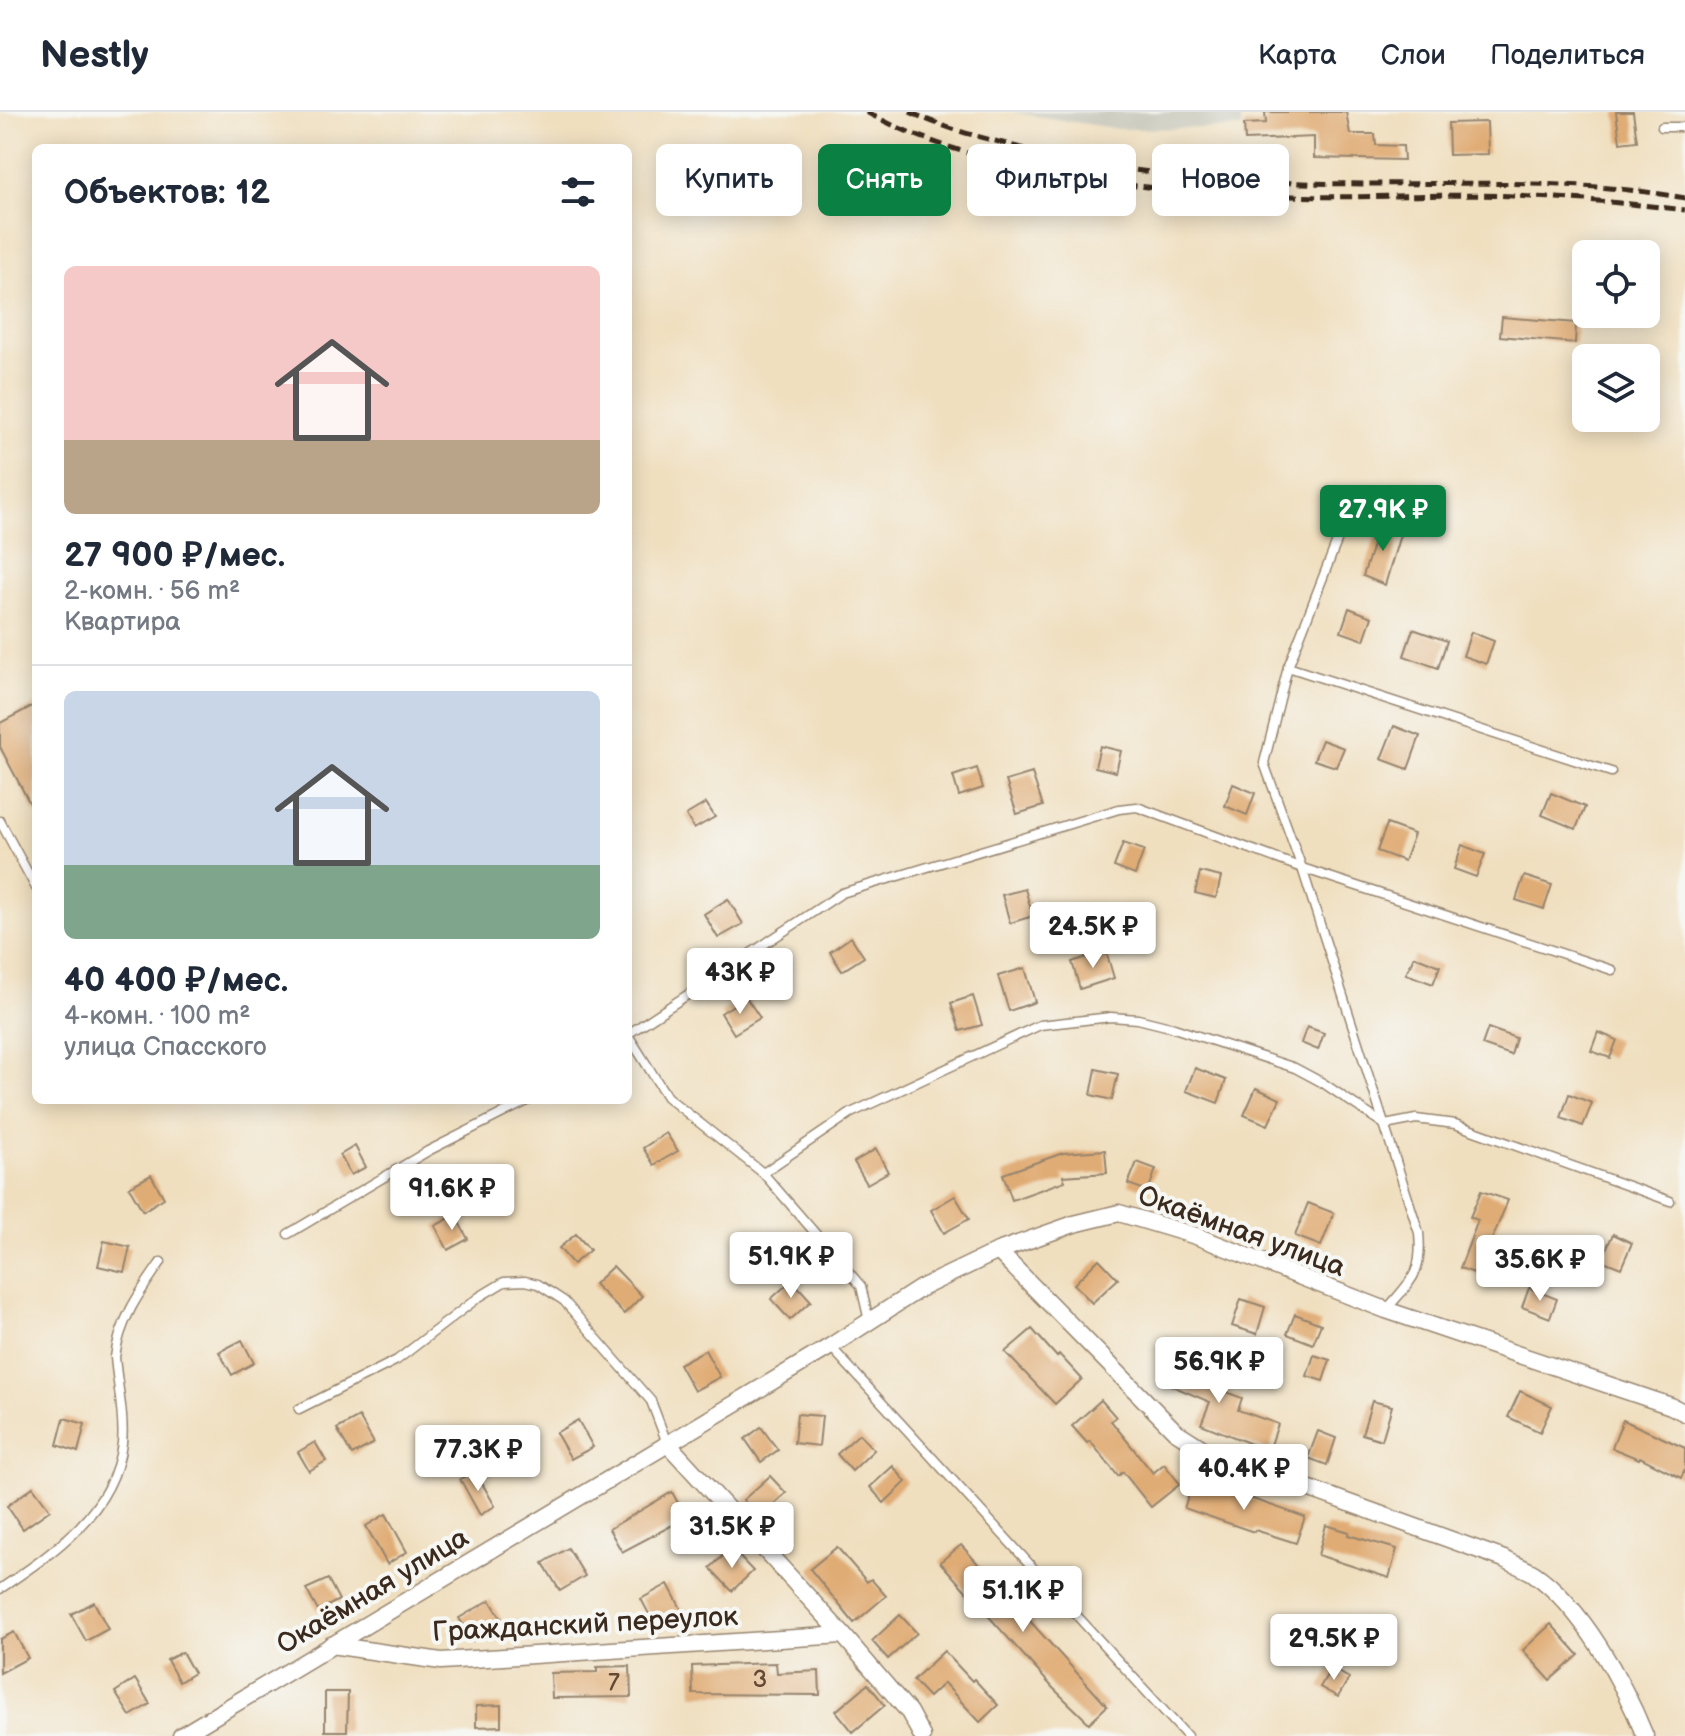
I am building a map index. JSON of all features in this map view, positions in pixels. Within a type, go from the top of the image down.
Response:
[{"type":"street","name":"Окаёмная улица","points":[[181,1736],[831,1346],[921,1288],[998,1251],[1074,1224],[1119,1213],[1196,1236],[1386,1310],[1685,1413]]},
{"type":"street","points":[[998,1251],[1175,1431],[1208,1452],[1504,1559],[1533,1574],[1578,1616],[1595,1638],[1649,1736]]},
{"type":"street","points":[[667,1443],[843,1635],[909,1712],[922,1736]]},
{"type":"street","name":"Гражданский переулок","points":[[331,1645],[441,1661],[843,1635]]},
{"type":"lane","points":[[1662,127],[1685,127]]},
{"type":"lane","points":[[1355,495],[1288,667],[1264,763],[1302,868],[1419,1233],[1421,1256],[1416,1274],[1386,1310]]},
{"type":"lane","points":[[1288,667],[1611,772]]},
{"type":"lane","points":[[632,1032],[842,893],[1119,809],[1137,807],[1302,868],[1612,970]]},
{"type":"lane","points":[[0,821],[32,881]]},
{"type":"lane","points":[[763,1173],[851,1113],[1040,1025],[1111,1017],[1162,1025],[1295,1068],[1385,1125],[1416,1119],[1455,1124],[1670,1201]]},
{"type":"lane","points":[[632,1041],[667,1097],[763,1173],[861,1286],[869,1322]]},
{"type":"lane","points":[[288,1234],[428,1151],[521,1104]]},
{"type":"lane","points":[[0,1589],[56,1551],[106,1493],[115,1473],[122,1441],[115,1357],[117,1343],[129,1307],[161,1262]]},
{"type":"lane","points":[[299,1409],[397,1360],[479,1297],[504,1282],[525,1281],[538,1284],[564,1301],[651,1401],[667,1443]]},
{"type":"lane","points":[[831,1346],[1187,1736]]},
{"type":"shaded area","points":[[1012,112],[1241,112],[1241,128],[1118,129]]},
{"type":"building","points":[[1265,112],[1346,112],[1350,134],[1375,134],[1376,145],[1403,146],[1404,160],[1314,158],[1314,137],[1245,140],[1244,124],[1266,123]]},
{"type":"building","points":[[1616,112],[1633,112],[1637,141],[1620,143]]},
{"type":"building","points":[[1487,122],[1488,154],[1449,155],[1448,123]]},
{"type":"building","points":[[1502,317],[1572,323],[1572,328],[1576,328],[1575,343],[1500,336]]},
{"type":"building","points":[[1381,520],[1402,528],[1385,585],[1363,576]]},
{"type":"building","points":[[1349,608],[1372,617],[1364,640],[1341,632]]},
{"type":"building","points":[[1413,629],[1447,641],[1438,668],[1404,656]]},
{"type":"building","points":[[1471,632],[1494,641],[1486,664],[1463,656]]},
{"type":"building","points":[[32,706],[32,807],[0,747],[0,723]]},
{"type":"building","points":[[1394,726],[1420,736],[1408,769],[1381,759]]},
{"type":"building","points":[[1322,740],[1344,748],[1336,767],[1314,760]]},
{"type":"building","points":[[1100,746],[1121,751],[1116,772],[1095,767]]},
{"type":"building","points":[[977,768],[983,788],[959,796],[953,776]]},
{"type":"building","points":[[1032,773],[1043,806],[1017,814],[1006,781]]},
{"type":"building","points":[[1233,784],[1255,793],[1247,815],[1225,806]]},
{"type":"building","points":[[1551,793],[1585,807],[1576,829],[1542,815]]},
{"type":"building","points":[[706,803],[715,817],[694,829],[686,815]]},
{"type":"building","points":[[1387,824],[1414,834],[1404,861],[1377,851]]},
{"type":"building","points":[[1123,843],[1144,850],[1135,875],[1114,867]]},
{"type":"building","points":[[1462,845],[1485,854],[1476,877],[1454,869]]},
{"type":"building","points":[[1200,872],[1221,877],[1216,898],[1195,893]]},
{"type":"building","points":[[1524,876],[1552,885],[1544,909],[1516,900]]},
{"type":"building","points":[[1025,889],[1033,916],[1010,923],[1002,895]]},
{"type":"building","points":[[728,899],[743,924],[718,938],[704,914]]},
{"type":"building","points":[[851,937],[864,957],[842,971],[830,952]]},
{"type":"building","points":[[1106,951],[1114,978],[1080,989],[1072,962]]},
{"type":"building","points":[[1414,956],[1440,966],[1433,984],[1406,974]]},
{"type":"building","points":[[1025,968],[1035,1002],[1009,1011],[998,976]]},
{"type":"building","points":[[973,996],[982,1025],[960,1031],[951,1003]]},
{"type":"building","points":[[746,997],[760,1018],[734,1034],[721,1013]]},
{"type":"building","points":[[1307,1027],[1324,1033],[1318,1050],[1301,1043]]},
{"type":"building","points":[[1488,1028],[1516,1038],[1511,1055],[1482,1045]]},
{"type":"building","points":[[1598,1032],[1617,1040],[1610,1058],[1591,1051]]},
{"type":"building","points":[[1195,1068],[1226,1080],[1218,1103],[1186,1091]]},
{"type":"building","points":[[1096,1069],[1118,1074],[1112,1100],[1091,1095]]},
{"type":"building","points":[[1256,1088],[1280,1099],[1268,1125],[1244,1115]]},
{"type":"building","points":[[1569,1094],[1592,1103],[1583,1126],[1561,1118]]},
{"type":"building","points":[[666,1133],[678,1151],[654,1165],[643,1148]]},
{"type":"building","points":[[355,1146],[366,1167],[351,1175],[340,1155]]},
{"type":"building","points":[[876,1149],[888,1172],[867,1184],[854,1162]]},
{"type":"building","points":[[1105,1150],[1107,1173],[1063,1176],[1065,1181],[1012,1200],[1003,1174],[1063,1153]]},
{"type":"building","points":[[1137,1162],[1156,1169],[1148,1191],[1128,1184]]},
{"type":"building","points":[[151,1175],[164,1198],[143,1211],[129,1187]]},
{"type":"building","points":[[1481,1191],[1508,1200],[1489,1247],[1495,1250],[1485,1277],[1460,1268],[1478,1220],[1470,1217]]},
{"type":"building","points":[[955,1196],[969,1219],[944,1233],[931,1210]]},
{"type":"building","points":[[1308,1203],[1334,1213],[1321,1246],[1295,1236]]},
{"type":"building","points":[[455,1215],[468,1239],[448,1250],[435,1226]]},
{"type":"building","points":[[576,1234],[590,1250],[573,1264],[559,1248]]},
{"type":"building","points":[[1613,1234],[1632,1243],[1621,1268],[1601,1260]]},
{"type":"building","points":[[104,1241],[130,1247],[124,1272],[98,1266]]},
{"type":"building","points":[[1099,1259],[1118,1279],[1092,1303],[1074,1284]]},
{"type":"building","points":[[613,1266],[642,1296],[624,1314],[594,1284]]},
{"type":"building","points":[[792,1280],[811,1301],[790,1320],[771,1299]]},
{"type":"building","points":[[1529,1288],[1557,1299],[1550,1318],[1522,1307]]},
{"type":"building","points":[[1241,1299],[1265,1307],[1257,1334],[1232,1326]]},
{"type":"building","points":[[1295,1314],[1321,1324],[1313,1344],[1287,1334]]},
{"type":"building","points":[[1032,1329],[1082,1379],[1055,1404],[1005,1352]]},
{"type":"building","points":[[242,1340],[254,1363],[232,1375],[219,1352]]},
{"type":"building","points":[[705,1350],[720,1377],[694,1391],[679,1364]]},
{"type":"building","points":[[1169,1353],[1200,1366],[1194,1380],[1242,1398],[1238,1410],[1278,1424],[1269,1451],[1201,1424],[1210,1402],[1158,1380]]},
{"type":"building","points":[[1314,1355],[1330,1360],[1323,1381],[1307,1376]]},
{"type":"building","points":[[1520,1391],[1552,1406],[1540,1432],[1508,1417]]},
{"type":"building","points":[[1101,1400],[1116,1417],[1111,1421],[1153,1473],[1164,1464],[1180,1484],[1151,1507],[1123,1472],[1118,1476],[1090,1441],[1087,1443],[1072,1426]]},
{"type":"building","points":[[1372,1401],[1392,1406],[1382,1440],[1362,1434]]},
{"type":"building","points":[[797,1414],[822,1416],[819,1446],[794,1443]]},
{"type":"building","points":[[359,1417],[374,1443],[352,1455],[337,1429]]},
{"type":"building","points":[[64,1418],[85,1424],[78,1452],[57,1445]]},
{"type":"building","points":[[578,1420],[593,1447],[571,1459],[556,1433]]},
{"type":"building","points":[[1623,1420],[1685,1448],[1685,1470],[1681,1478],[1640,1457],[1612,1448]]},
{"type":"building","points":[[761,1427],[778,1450],[761,1462],[745,1439]]},
{"type":"building","points":[[1318,1431],[1336,1438],[1327,1465],[1308,1458]]},
{"type":"building","points":[[859,1434],[874,1450],[852,1471],[837,1454]]},
{"type":"building","points":[[315,1442],[326,1461],[309,1471],[298,1452]]},
{"type":"building","points":[[490,1444],[502,1464],[480,1476],[468,1456]]},
{"type":"building","points":[[893,1466],[906,1482],[884,1503],[870,1487]]},
{"type":"building","points":[[475,1471],[495,1506],[480,1515],[460,1479]]},
{"type":"building","points":[[770,1476],[786,1493],[759,1517],[743,1500]]},
{"type":"building","points":[[1195,1479],[1305,1517],[1296,1543],[1184,1508]]},
{"type":"building","points":[[33,1487],[50,1510],[23,1529],[7,1506]]},
{"type":"building","points":[[672,1492],[686,1518],[622,1552],[609,1529]]},
{"type":"building","points":[[386,1514],[407,1552],[387,1564],[366,1526]]},
{"type":"building","points":[[1326,1525],[1349,1532],[1348,1535],[1397,1549],[1389,1578],[1318,1555]]},
{"type":"building","points":[[961,1545],[1107,1706],[1089,1723],[1053,1688],[940,1562]]},
{"type":"building","points":[[837,1547],[867,1582],[871,1579],[886,1596],[854,1623],[810,1569]]},
{"type":"building","points":[[568,1548],[585,1576],[560,1591],[543,1563]]},
{"type":"building","points":[[731,1548],[753,1571],[732,1591],[710,1568]]},
{"type":"building","points":[[328,1579],[339,1600],[318,1611],[306,1589]]},
{"type":"building","points":[[668,1584],[685,1616],[658,1631],[641,1599]]},
{"type":"building","points":[[490,1600],[504,1623],[473,1641],[459,1618]]},
{"type":"building","points":[[94,1602],[108,1629],[86,1641],[71,1614]]},
{"type":"building","points":[[900,1615],[917,1633],[888,1659],[872,1641]]},
{"type":"building","points":[[1551,1624],[1579,1655],[1550,1680],[1523,1650]]},
{"type":"building","points":[[14,1632],[28,1658],[0,1673],[0,1639]]},
{"type":"building","points":[[944,1651],[998,1705],[980,1722],[944,1683],[929,1697],[913,1680]]},
{"type":"building","points":[[182,1652],[194,1673],[179,1682],[167,1660]]},
{"type":"building","points":[[776,1663],[777,1673],[819,1671],[820,1695],[693,1694],[692,1666]]},
{"type":"building","points":[[630,1666],[631,1697],[552,1698],[551,1673],[597,1672],[597,1667]]},
{"type":"building","points":[[1331,1668],[1349,1678],[1338,1697],[1320,1687]]},
{"type":"building","points":[[135,1679],[150,1704],[130,1716],[115,1692]]},
{"type":"building","points":[[868,1684],[885,1705],[853,1732],[836,1711]]},
{"type":"building","points":[[325,1692],[348,1692],[347,1731],[325,1731]]},
{"type":"building","points":[[501,1705],[501,1726],[476,1727],[476,1706]]},
{"type":"railway","points":[[866,112],[914,134],[1019,167],[1129,185],[1291,196],[1534,197],[1685,210]]},
{"type":"railway","points":[[910,112],[952,129],[1025,149],[1094,164],[1163,174],[1302,183],[1542,184],[1685,198]]}]
